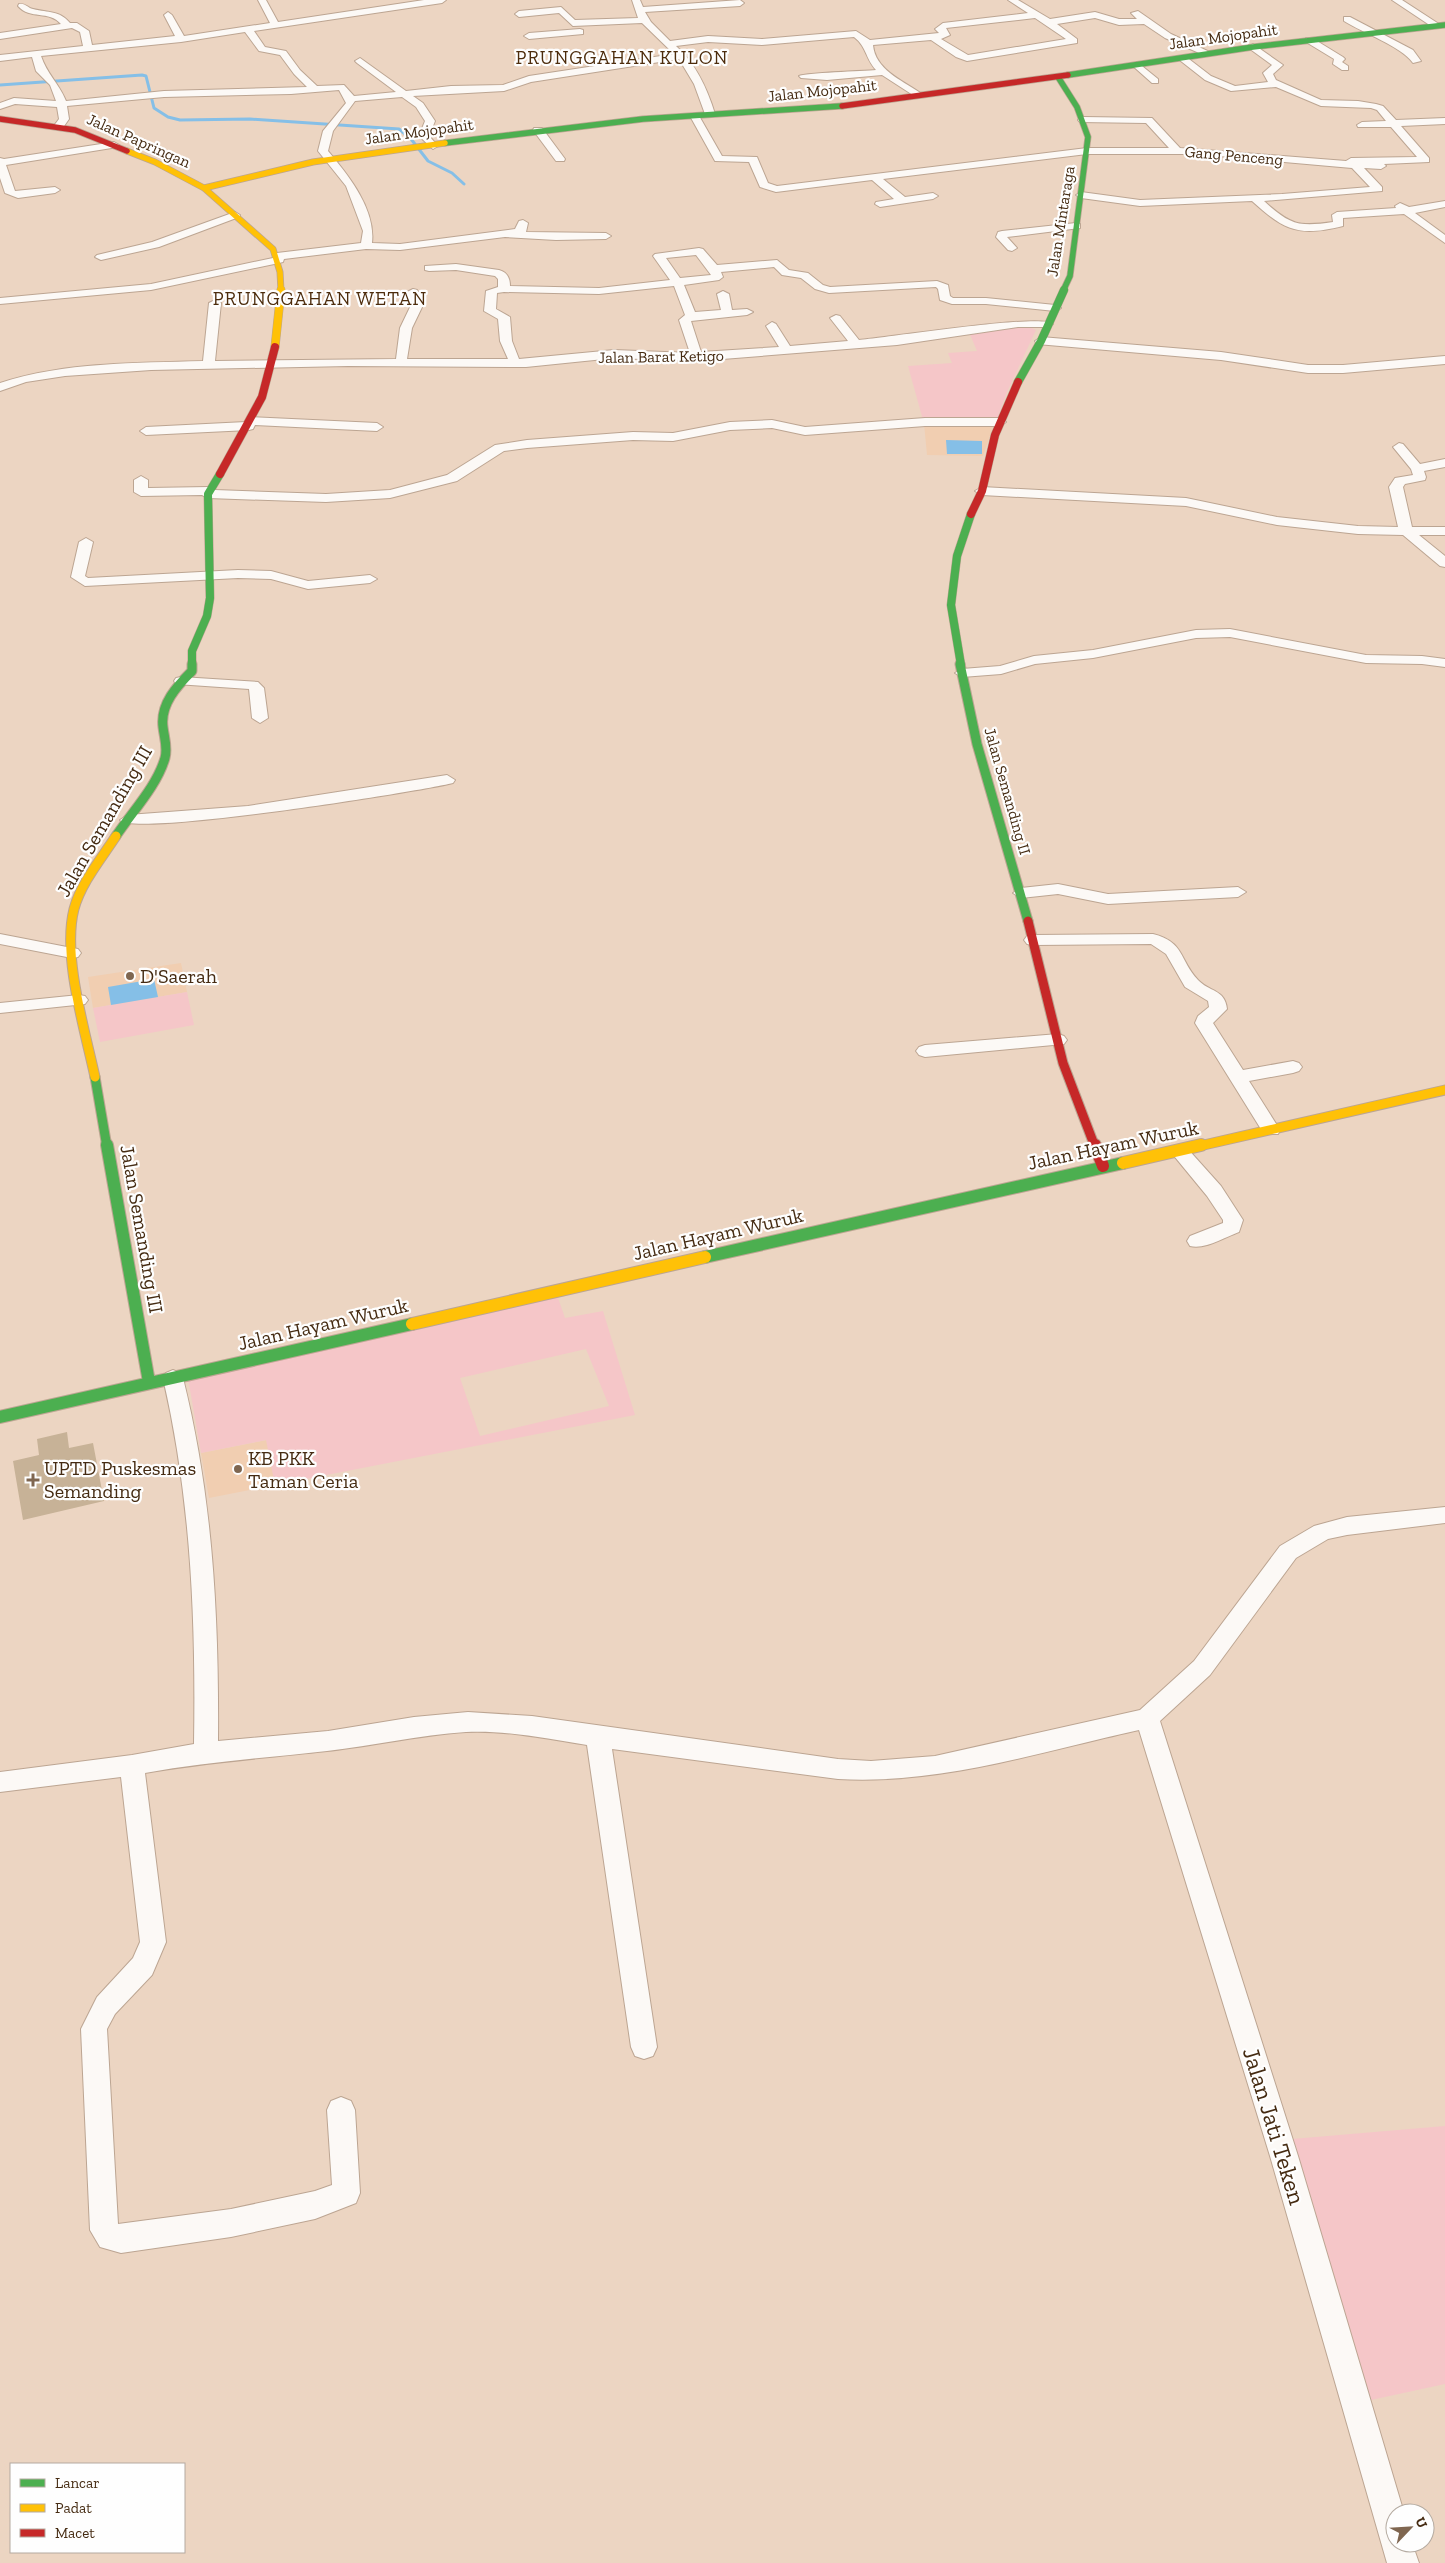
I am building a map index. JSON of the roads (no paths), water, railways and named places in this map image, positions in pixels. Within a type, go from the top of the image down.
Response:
[{"type":"street","points":[[262,0],[275,24]]},
{"type":"street","points":[[0,58],[181,39],[442,0]]},
{"type":"street","points":[[636,0],[638,10],[644,20],[681,56],[700,84],[710,114]]},
{"type":"street","points":[[933,37],[966,58],[1074,41],[1049,22],[1012,0]]},
{"type":"street","points":[[1396,0],[1440,28]]},
{"type":"street","points":[[638,10],[740,3]]},
{"type":"street","points":[[22,6],[29,11],[48,12],[59,15],[67,25]]},
{"type":"street","points":[[1130,9],[1176,40],[1209,54]]},
{"type":"street","points":[[519,14],[561,10],[568,21],[580,32],[529,36]]},
{"type":"street","points":[[854,22],[859,35],[868,43],[933,37],[945,35],[940,29],[943,26],[1038,15]]},
{"type":"street","points":[[1049,22],[1095,15],[1119,22],[1146,21]]},
{"type":"street","points":[[169,17],[181,39]]},
{"type":"street","points":[[1346,19],[1410,52],[1416,61]]},
{"type":"street","points":[[568,21],[644,20]]},
{"type":"street","points":[[0,36],[67,25],[78,26],[84,31],[88,48]]},
{"type":"street","points":[[247,28],[262,48],[284,54],[297,72],[315,89]]},
{"type":"street","name":"Jalan Mojopahit","points":[[204,188],[265,172],[330,160],[538,130],[710,114],[796,112],[916,94],[1058,77],[1253,47],[1371,33],[1440,28]]},
{"type":"street","points":[[664,40],[708,39],[762,42],[859,35]]},
{"type":"street","points":[[1309,40],[1340,59],[1336,62],[1345,68]]},
{"type":"street","points":[[868,43],[868,50],[872,58],[886,72],[916,94]]},
{"type":"street","points":[[1253,47],[1278,65],[1268,72],[1276,84]]},
{"type":"street","points":[[36,54],[41,72],[54,84],[62,104],[64,119],[58,127]]},
{"type":"street","points":[[350,98],[504,88],[529,79],[681,56]]},
{"type":"street","points":[[1182,58],[1208,78],[1234,89],[1276,84],[1296,90],[1320,103],[1377,106],[1425,160],[1351,161],[1378,189],[1445,240]]},
{"type":"street","points":[[360,61],[420,105],[430,120],[425,129],[424,136],[433,146]]},
{"type":"street","points":[[1137,65],[1155,81]]},
{"type":"street","points":[[804,76],[827,77],[886,72]]},
{"type":"street","name":"Jalan Mintaraga","points":[[1000,422],[1021,375],[1041,340],[1070,276],[1088,137],[1083,120],[1058,77]]},
{"type":"street","points":[[0,106],[25,101],[62,104],[164,94],[341,87],[350,98],[351,103],[328,129],[322,145],[325,155],[351,186],[368,231],[366,246]]},
{"type":"street","points":[[404,107],[420,105]]},
{"type":"street","name":"Gang Penceng","points":[[694,116],[719,158],[753,159],[757,173],[764,185],[776,188],[875,178],[1087,151],[1176,150],[1297,161],[1380,166]]},
{"type":"street","name":"Jalan Papringan","points":[[0,119],[80,132],[155,162],[204,188],[235,215],[278,258]]},
{"type":"street","points":[[1083,120],[1149,120],[1176,150]]},
{"type":"street","points":[[1362,126],[1445,121]]},
{"type":"street","points":[[538,130],[560,159]]},
{"type":"street","points":[[55,190],[18,195],[10,193],[1,162],[114,145]]},
{"type":"street","points":[[1297,161],[1333,193]]},
{"type":"street","points":[[875,178],[903,200]]},
{"type":"street","points":[[886,186],[914,182]]},
{"type":"street","points":[[1081,195],[1114,198],[1140,204],[1256,199],[1378,189]]},
{"type":"street","points":[[880,204],[933,196]]},
{"type":"street","points":[[1256,199],[1280,222],[1297,229],[1339,224],[1337,215],[1406,211],[1445,204]]},
{"type":"street","points":[[101,257],[155,245],[235,215]]},
{"type":"street","points":[[0,301],[151,287],[278,258],[366,246],[400,247],[521,231],[523,223]]},
{"type":"street","points":[[1012,248],[1001,237],[1002,234],[1076,226]]},
{"type":"street","points":[[496,234],[556,237],[606,236]]},
{"type":"street","points":[[439,242],[447,254],[458,262],[456,267]]},
{"type":"street","points":[[515,364],[506,341],[504,317],[490,311],[492,291],[504,289],[600,291],[678,283],[715,278],[717,276],[714,268],[700,251],[659,255],[678,283],[691,316]]},
{"type":"street","points":[[208,492],[250,423],[274,363],[281,298],[278,258]]},
{"type":"street","points":[[714,268],[776,263],[786,273],[804,275],[826,290],[937,284],[944,287],[943,298],[950,301],[986,301],[1055,308]]},
{"type":"street","points":[[429,268],[456,267],[499,273],[504,279],[504,289]]},
{"type":"street","points":[[400,362],[406,328],[418,303],[412,292]]},
{"type":"street","points":[[723,294],[727,313]]},
{"type":"street","points":[[208,364],[215,303]]},
{"type":"street","points":[[697,357],[685,322],[691,316],[747,312]]},
{"type":"street","points":[[836,318],[856,344]]},
{"type":"street","name":"Jalan Barat Ketigo","points":[[0,386],[29,378],[75,371],[208,364],[400,362],[515,364],[555,362],[614,354],[697,357],[904,340],[1018,324],[1047,324]]},
{"type":"street","points":[[772,326],[787,350]]},
{"type":"street","points":[[1041,340],[1221,356],[1308,369],[1429,363],[1445,360]]},
{"type":"street","points":[[1429,363],[1445,373]]},
{"type":"street","points":[[141,480],[140,492],[208,492],[326,498],[390,494],[452,478],[500,448],[527,444],[633,436],[673,437],[747,426],[784,425],[805,431],[925,422],[1000,422]]},
{"type":"street","name":"Jalan Semanding II","points":[[1000,422],[982,491],[965,528],[957,556],[953,585],[952,622],[979,752],[1021,893],[1063,1063],[1103,1166]]},
{"type":"street","points":[[146,431],[250,423],[377,427]]},
{"type":"street","points":[[1399,447],[1417,468],[1420,477],[1400,481],[1396,487],[1406,531],[1445,563]]},
{"type":"street","points":[[1417,468],[1445,463]]},
{"type":"street","points":[[982,491],[1186,502],[1277,521],[1358,530],[1445,531]]},
{"type":"street","name":"Jalan Semanding III","points":[[148,1382],[110,1153],[79,1000],[72,953],[73,910],[82,889],[128,820],[164,761],[168,746],[162,726],[165,706],[181,681],[192,670],[192,651],[207,616],[210,577],[208,492]]},
{"type":"street","points":[[86,542],[78,577],[84,582],[210,577],[238,574],[270,575],[308,585],[370,579]]},
{"type":"street","points":[[962,673],[1001,670],[1034,660],[1086,655],[1208,632],[1230,633],[1366,658],[1422,660],[1445,663]]},
{"type":"street","points":[[181,681],[253,685],[257,688],[260,718]]},
{"type":"street","points":[[128,820],[253,812],[447,780]]},
{"type":"street","points":[[1021,893],[1058,889],[1108,899],[1238,892]]},
{"type":"street","points":[[0,939],[72,953]]},
{"type":"street","points":[[1033,940],[1153,939],[1164,943],[1178,958],[1191,983],[1206,990],[1217,1001],[1218,1009],[1204,1020],[1204,1023],[1271,1130]]},
{"type":"street","points":[[0,1008],[79,1000]]},
{"type":"street","points":[[925,1051],[1058,1040]]},
{"type":"street","points":[[1237,1077],[1293,1067]]},
{"type":"street","name":"Jalan Hayam Wuruk","points":[[0,1417],[1445,1090]]},
{"type":"street","points":[[1179,1151],[1214,1191],[1234,1220],[1232,1227],[1197,1241]]},
{"type":"street","points":[[173,1378],[192,1470],[208,1639],[206,1752]]},
{"type":"street","points":[[0,1782],[132,1765],[206,1752],[328,1741],[414,1727],[468,1722],[532,1726],[598,1737],[838,1769],[871,1771],[935,1766],[1147,1718],[1202,1668],[1288,1552],[1322,1532],[1347,1526],[1445,1515]]},
{"type":"street","name":"Jalan Jati Teken","points":[[1147,1718],[1284,2156],[1385,2503]]},
{"type":"street","points":[[598,1737],[644,2047]]},
{"type":"street","points":[[132,1765],[153,1942],[151,1954],[142,1970],[97,2017],[94,2029],[104,2230],[110,2237],[121,2238],[222,2225],[315,2205],[346,2193],[341,2110]]},
{"type":"water","points":[[946,440],[982,441],[982,454],[947,454]]},
{"type":"water","points":[[154,979],[158,997],[111,1005],[108,987]]},
{"type":"waterway","points":[[0,85],[142,75],[146,76],[154,108],[168,117],[180,120],[250,119],[399,129],[411,139],[428,161],[452,173],[464,184]]},
{"type":"place","name":"D'Saerah","points":[[130,976]]},
{"type":"place","name":"KB PKK Taman Ceria","points":[[238,1469]]},
{"type":"place","name":"UPTD Puskesmas Semanding","points":[[33,1480]]},
{"type":"district","name":"PRUNGGAHAN KULON","points":[[622,57]]},
{"type":"district","name":"PRUNGGAHAN WETAN","points":[[320,298]]}]
